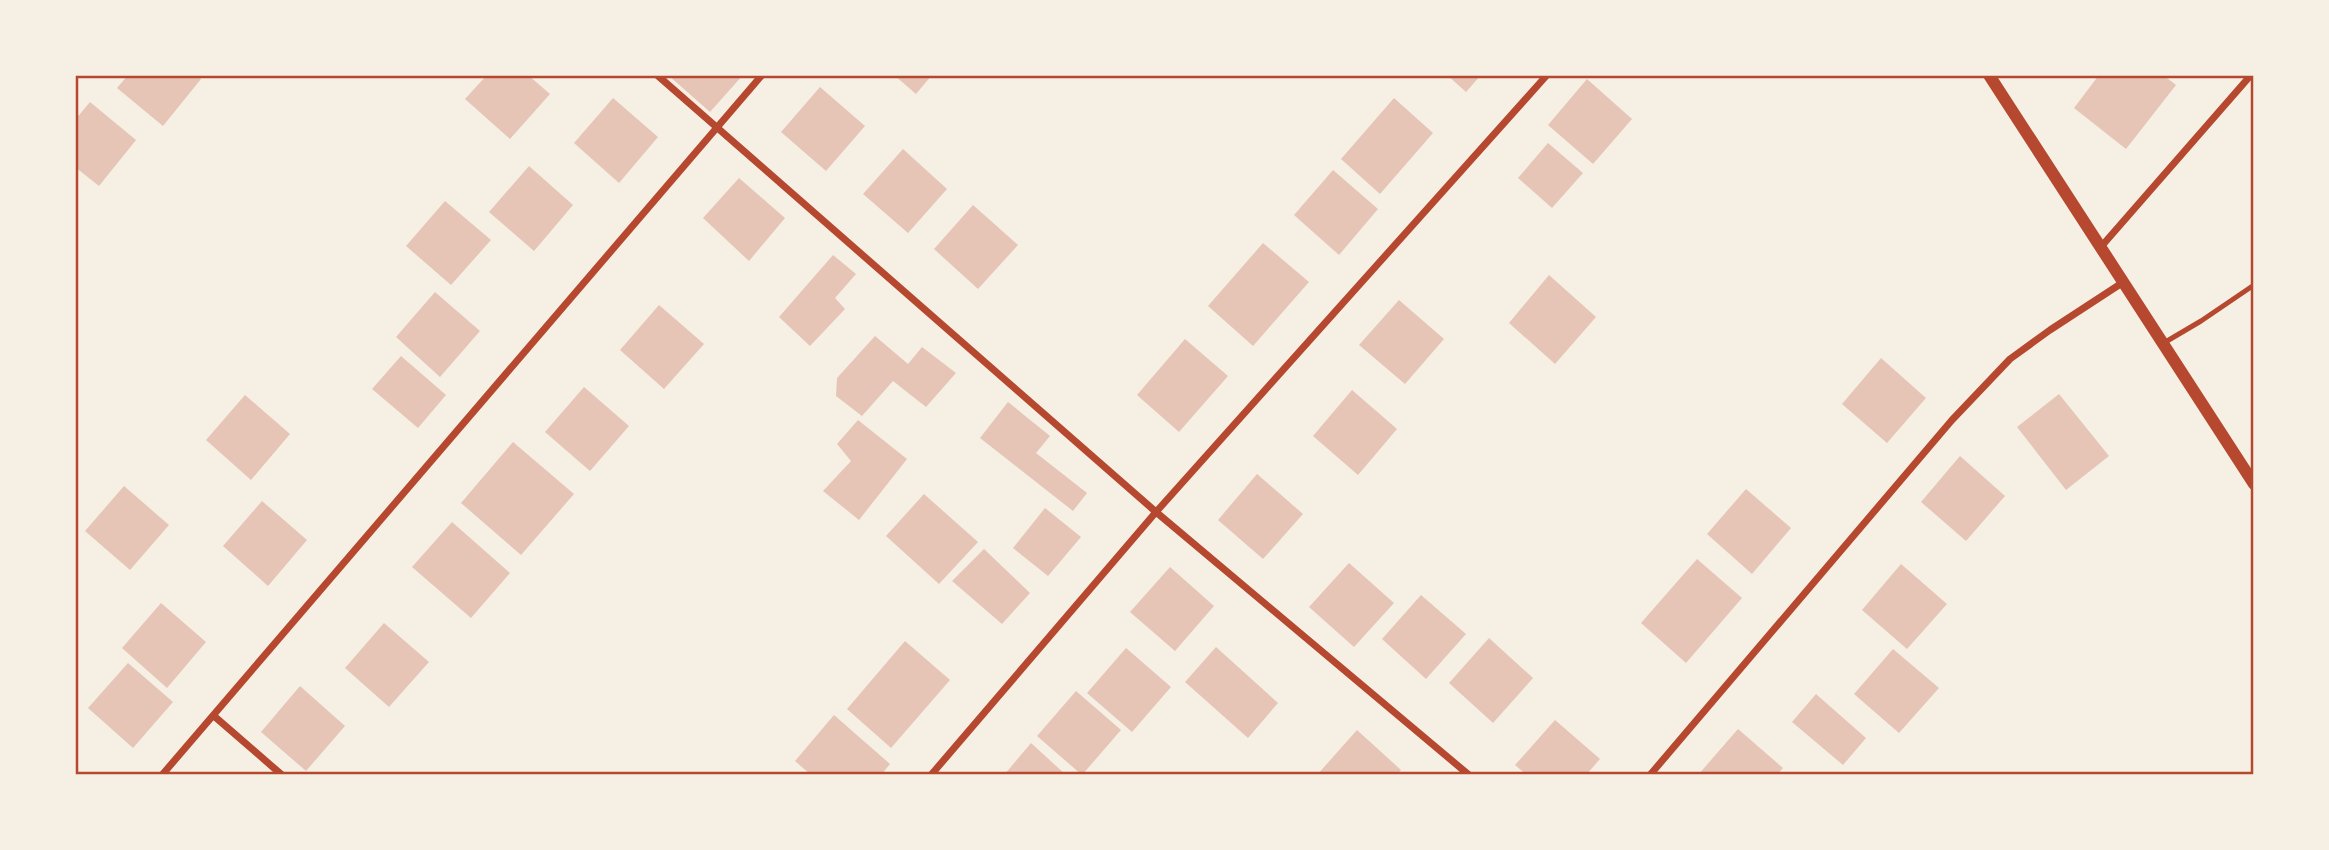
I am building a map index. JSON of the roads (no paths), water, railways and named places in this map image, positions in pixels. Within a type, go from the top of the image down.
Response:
[{"type":"street","points":[[657,75],[1156,512],[1469,775]]},
{"type":"street","points":[[162,775],[762,75]]},
{"type":"street","points":[[931,775],[1156,512],[1547,75]]},
{"type":"street","points":[[1989,75],[2254,484]]},
{"type":"street","points":[[2100,248],[2251,75]]},
{"type":"street","points":[[1650,775],[1952,420],[2010,359],[2122,283]]},
{"type":"street","points":[[214,716],[282,775]]},
{"type":"lane","points":[[2162,344],[2254,285]]}]
